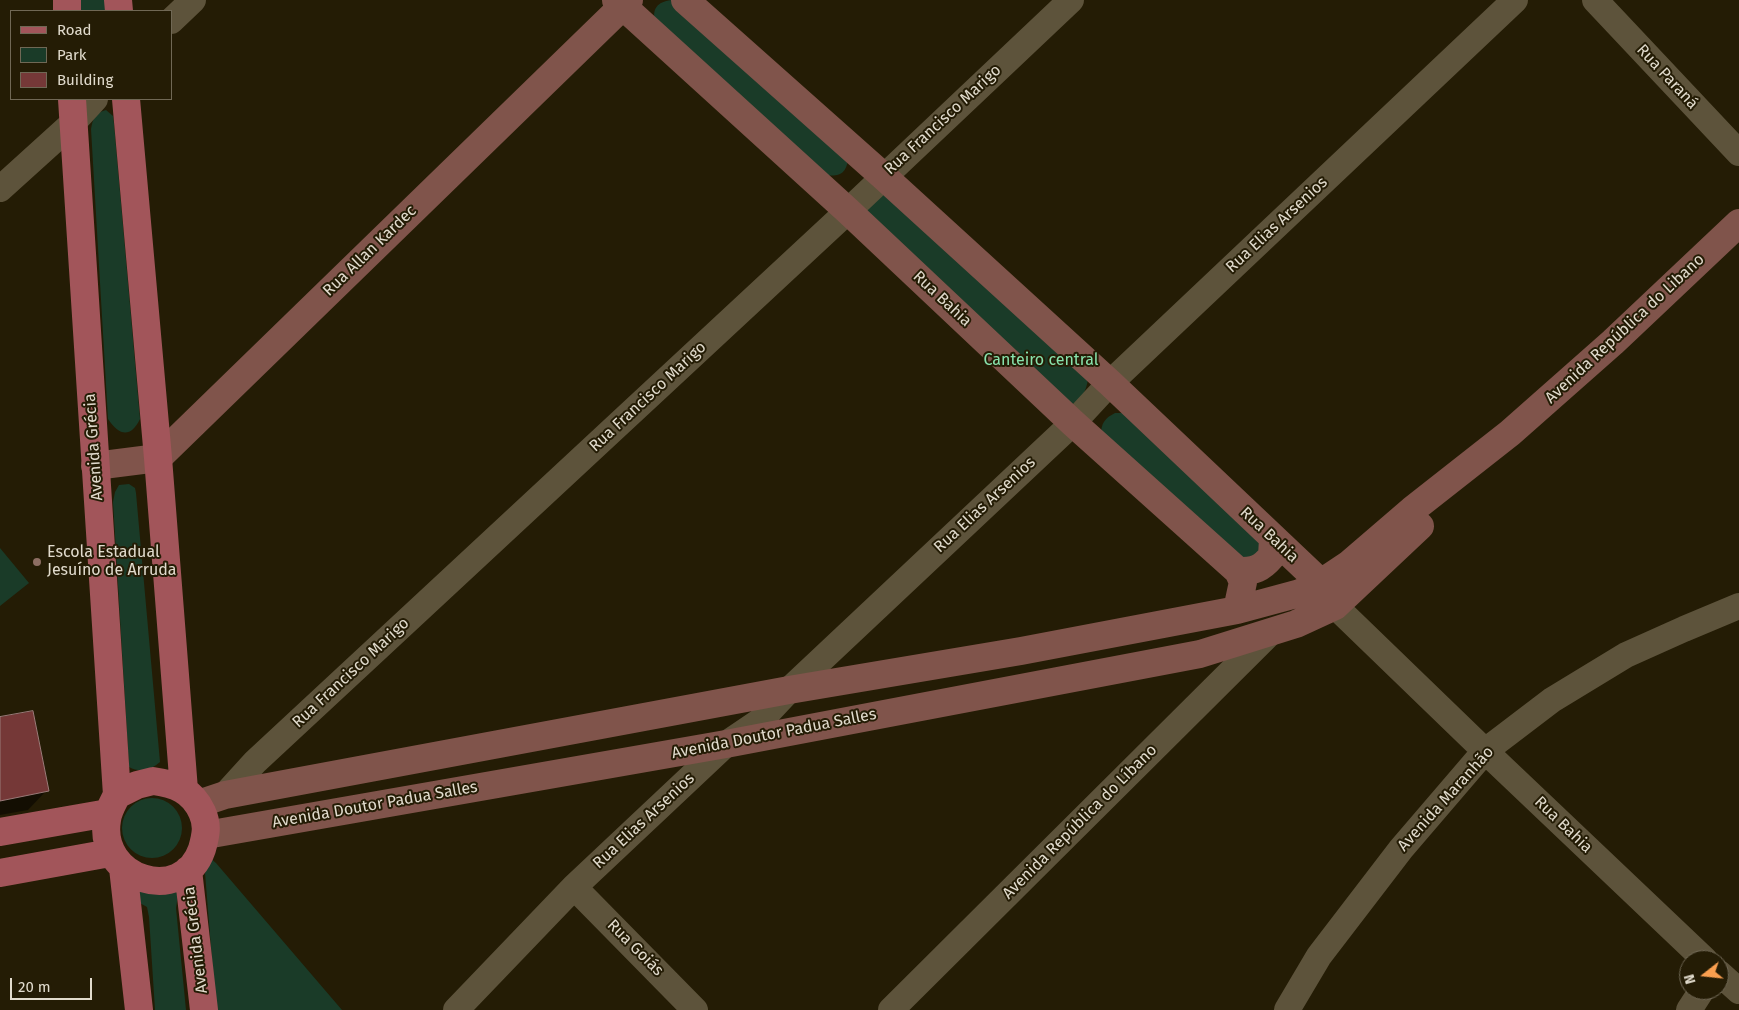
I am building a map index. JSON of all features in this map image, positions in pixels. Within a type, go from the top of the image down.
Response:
[{"type":"main road","name":"Rua Bahia","points":[[685,0],[883,176],[1110,383],[1273,539],[1328,595]]},
{"type":"main road","name":"Rua Bahia","points":[[622,2],[1074,423],[1238,571]]},
{"type":"main road","name":"Rua Allan Kardec","points":[[158,458],[622,2]]},
{"type":"main road","points":[[126,100],[191,797]]},
{"type":"main road","name":"Avenida Grécia","points":[[72,111],[95,466],[113,804]]},
{"type":"main road","name":"Avenida República do Libano","points":[[1328,595],[1348,565],[1412,510],[1510,433],[1613,342],[1739,223]]},
{"type":"main road","points":[[95,466],[158,458]]},
{"type":"main road","points":[[1237,610],[1243,582],[1238,571],[1254,572],[1267,562],[1272,556],[1273,539]]},
{"type":"main road","points":[[191,797],[225,794],[789,690],[1021,651],[1237,610],[1300,593],[1328,595]]},
{"type":"main road","name":"Avenida Doutor Padua Salles","points":[[206,835],[726,744],[1200,654],[1296,624],[1328,595]]},
{"type":"main road","points":[[0,832],[113,804],[137,785],[153,781],[170,783],[191,797],[205,819],[206,835],[198,858],[188,870],[176,877],[156,881],[135,876],[117,860],[0,872]]},
{"type":"main road","points":[[113,804],[106,822],[117,860],[139,1010]]},
{"type":"main road","name":"Avenida Grécia","points":[[188,870],[204,1010]]},
{"type":"street","points":[[172,20],[193,0]]},
{"type":"street","name":"Rua Francisco Marigo","points":[[225,794],[255,762],[848,211],[1071,0]]},
{"type":"street","name":"Rua Elias Arsenios","points":[[456,1010],[574,887],[726,744],[760,721],[789,690],[1074,423],[1110,383],[1515,0]]},
{"type":"street","name":"Rua Paraná","points":[[1595,0],[1739,153]]},
{"type":"street","points":[[0,189],[72,111],[93,100]]},
{"type":"street","name":"Rua Bahia","points":[[1328,595],[1485,751],[1693,950]]},
{"type":"street","name":"Avenida Maranhão","points":[[1286,1010],[1319,956],[1400,849],[1485,751],[1552,700],[1626,655],[1739,606]]},
{"type":"street","name":"Avenida República do Líbano","points":[[891,1010],[1270,633]]},
{"type":"street","name":"Rua Goiás","points":[[574,887],[695,1010]]},
{"type":"street","points":[[1690,1010],[1699,1000]]},
{"type":"green space","points":[[78,0],[107,0],[108,10],[78,10]]},
{"type":"green space","points":[[671,0],[849,156],[842,173],[839,175],[824,175],[655,22],[654,13],[659,4]]},
{"type":"green space","points":[[106,110],[113,116],[114,124],[140,419],[129,432],[116,429],[108,419],[91,129],[95,117]]},
{"type":"green space","name":"Canteiro central","points":[[885,194],[1088,379],[1080,399],[1068,407],[866,213],[868,204]]},
{"type":"green space","name":"Canteiro central","points":[[1115,413],[1126,413],[1261,542],[1259,551],[1255,556],[1240,561],[1101,435],[1104,421]]},
{"type":"green space","points":[[129,484],[135,488],[136,493],[160,762],[149,769],[141,770],[129,767],[113,502],[119,485]]},
{"type":"green space","points":[[0,548],[29,583],[0,606]]},
{"type":"green space","points":[[146,798],[158,798],[169,803],[177,811],[182,822],[180,840],[169,853],[158,858],[146,858],[135,853],[127,845],[122,834],[122,822],[127,811],[135,803]]},
{"type":"green space","points":[[210,858],[342,1010],[216,1010],[205,873]]},
{"type":"green space","points":[[142,888],[177,889],[176,908],[186,1010],[155,1010],[149,917],[147,907],[138,902],[138,892]]},
{"type":"building","points":[[33,711],[49,791],[0,801],[0,717]]},
{"type":"place","name":"Escola Estadual Jesuíno de Arruda","points":[[37,562]]}]
